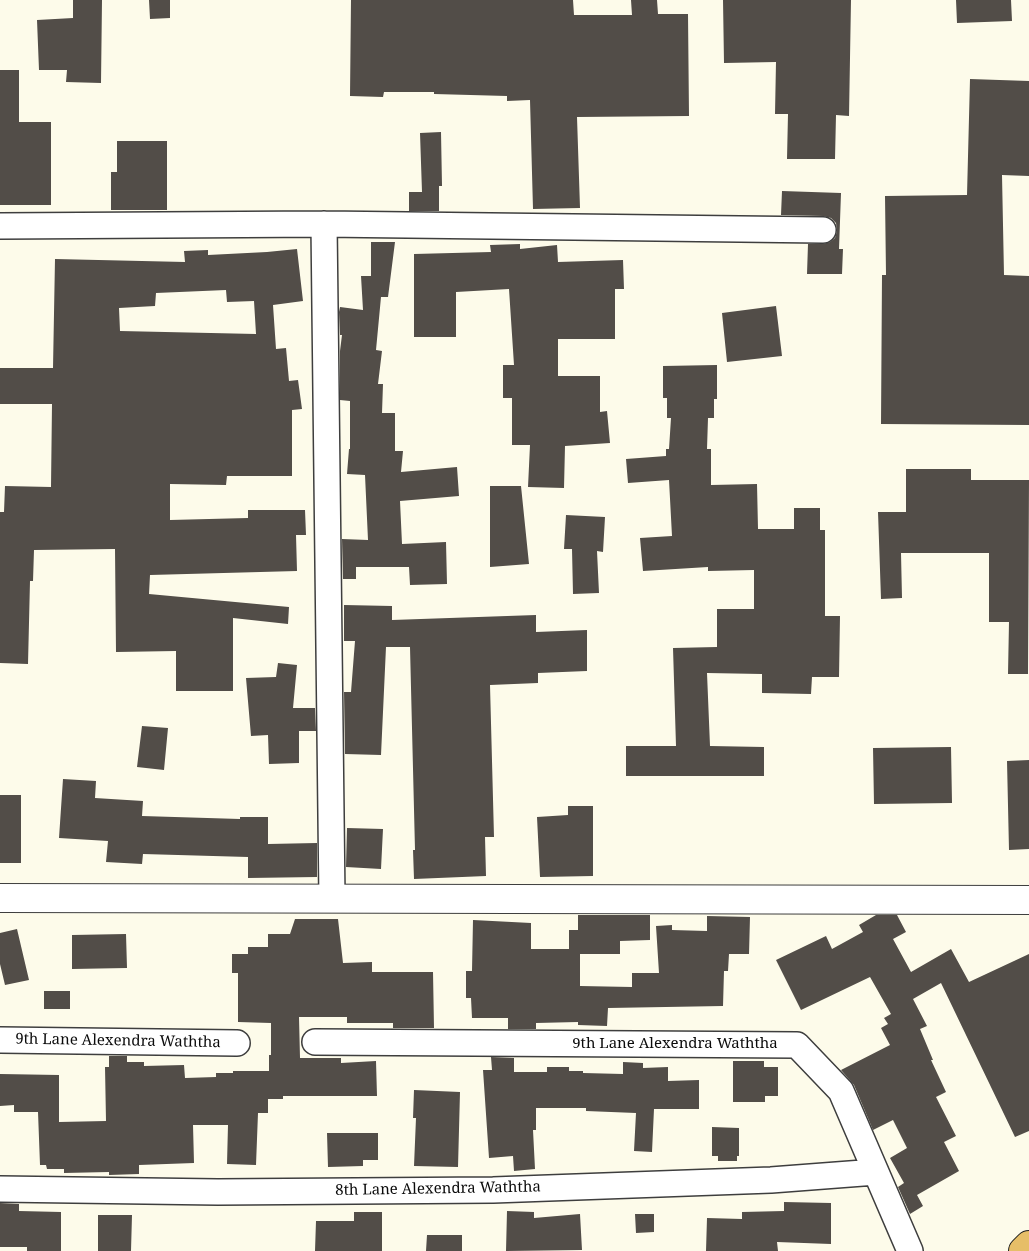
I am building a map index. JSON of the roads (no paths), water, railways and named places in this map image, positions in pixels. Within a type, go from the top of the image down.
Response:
[{"type":"highway","points":[[1023,1251],[1029,1245]]},
{"type":"street","points":[[0,226],[324,224],[823,230]]},
{"type":"street","points":[[324,224],[332,899]]},
{"type":"street","points":[[0,898],[1029,900]]},
{"type":"street","name":"9th Lane Alexendra Waththa","points":[[0,1040],[237,1042]]},
{"type":"street","name":"9th Lane Alexendra Waththa","points":[[316,1042],[797,1045],[841,1091],[910,1251]]},
{"type":"street","name":"8th Lane Alexendra Waththa","points":[[0,1189],[218,1192],[493,1190],[771,1180],[876,1172]]}]
